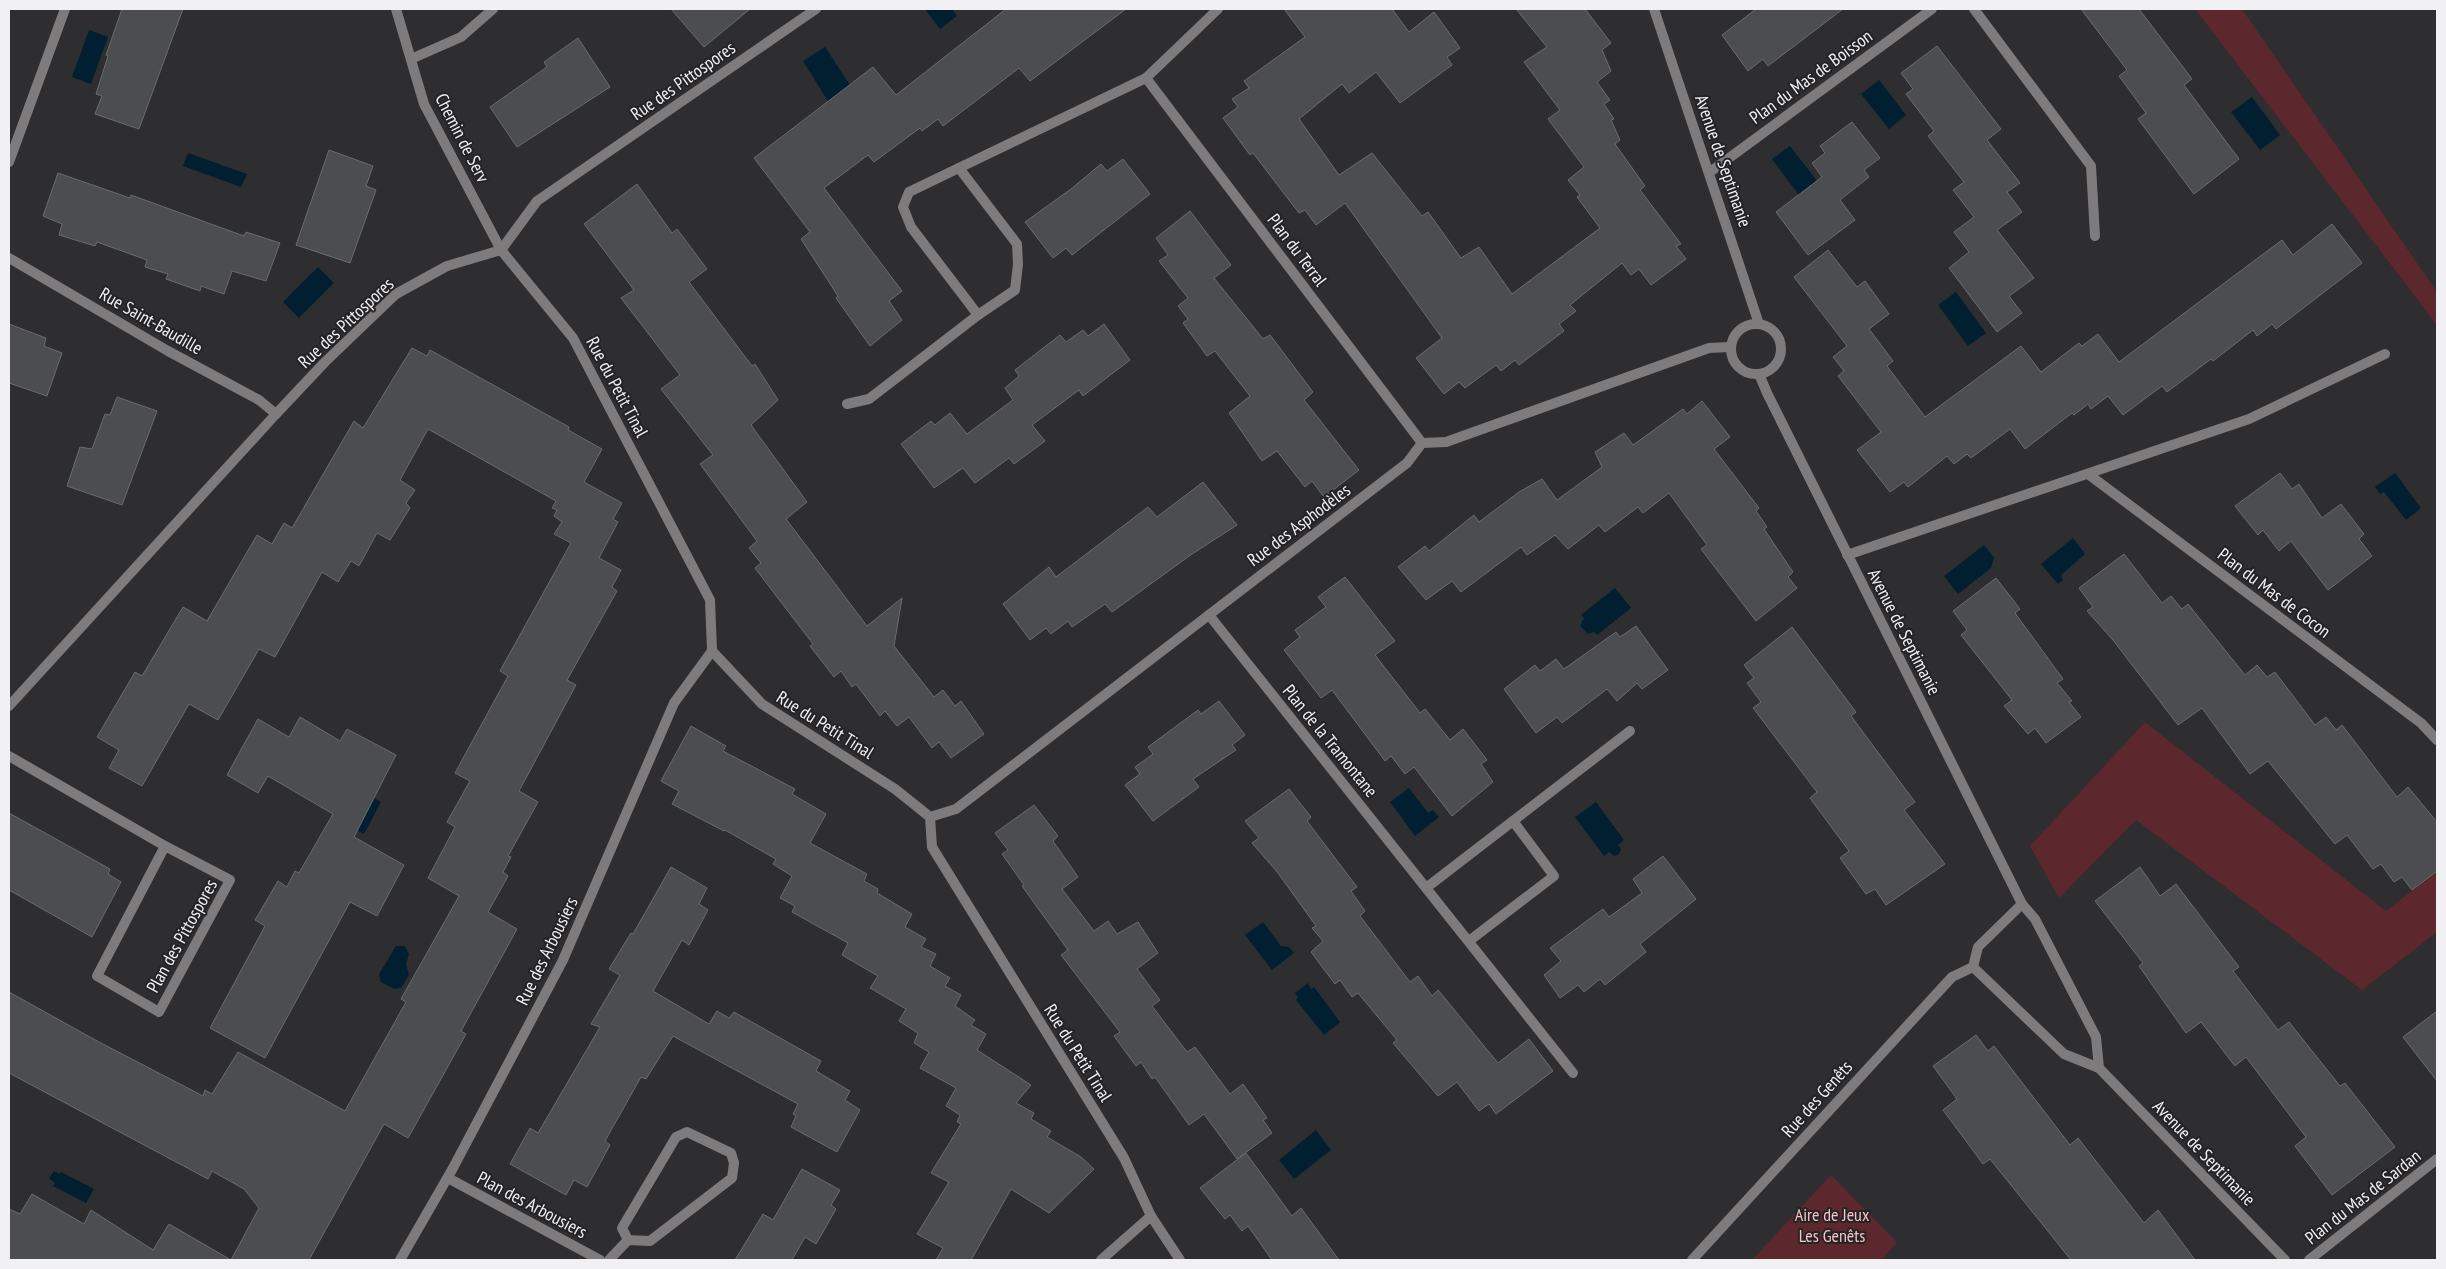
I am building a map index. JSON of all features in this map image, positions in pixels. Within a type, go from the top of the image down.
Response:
[{"type":"street","points":[[9,162],[64,9]]},
{"type":"street","name":"Chemin de Serv","points":[[396,9],[424,104],[501,250]]},
{"type":"street","points":[[411,59],[460,37],[494,9]]},
{"type":"street","name":"Rue des Pittospores","points":[[9,706],[276,414],[325,362],[396,294],[447,266],[501,250],[537,201],[816,9]]},
{"type":"street","points":[[978,315],[911,227],[903,207],[909,192],[1146,78],[1218,9]]},
{"type":"street","name":"Avenue de Septimanie","points":[[1654,9],[1710,172],[1758,324]]},
{"type":"street","name":"Plan du Mas de Boisson","points":[[1710,172],[1932,9]]},
{"type":"street","points":[[1974,9],[2091,166],[2095,236]]},
{"type":"street","name":"Plan du Terral","points":[[1146,78],[1422,443]]},
{"type":"street","points":[[847,404],[869,399],[978,315],[1014,290],[1018,264],[1016,244],[959,168]]},
{"type":"street","name":"Rue du Petit Tinal","points":[[501,250],[573,338],[710,600],[712,651],[762,704],[895,789],[930,817],[932,846],[1124,1158],[1151,1216],[1180,1260]]},
{"type":"street","name":"Rue Saint-Baudille","points":[[9,258],[168,351],[259,400],[276,414]]},
{"type":"street","points":[[1758,324],[1768,327],[1776,334],[1781,354],[1769,370],[1759,374],[1748,373],[1738,367],[1732,358],[1730,347],[1735,334],[1745,325],[1758,324]]},
{"type":"street","points":[[1422,443],[1446,442],[1709,348],[1730,347]]},
{"type":"street","points":[[1847,555],[2250,419],[2385,354]]},
{"type":"street","name":"Avenue de Septimanie","points":[[1759,374],[1847,555],[2022,904],[2035,919],[2096,1038],[2099,1068]]},
{"type":"street","name":"Rue des Asphodèles","points":[[930,817],[956,809],[1407,463],[1422,443]]},
{"type":"street","name":"Plan du Mas de Cocon","points":[[2088,474],[2421,722],[2437,740]]},
{"type":"street","name":"Plan de la Tramontane","points":[[1209,615],[1573,1073]]},
{"type":"street","name":"Rue des Arbousiers","points":[[400,1260],[448,1178],[563,960],[674,703],[712,651]]},
{"type":"street","points":[[1426,888],[1630,732]]},
{"type":"street","name":"Plan des Pittospores","points":[[9,756],[165,846],[230,880],[159,1012],[97,976],[165,846]]},
{"type":"street","points":[[1469,941],[1554,876],[1513,821]]},
{"type":"street","points":[[1973,967],[1978,947],[2022,904]]},
{"type":"street","name":"Avenue de Septimanie","points":[[1973,967],[2064,1054],[2099,1068],[2285,1260]]},
{"type":"street","name":"Rue des Genêts","points":[[1692,1260],[1952,977],[1973,967]]},
{"type":"street","points":[[609,1260],[628,1240],[650,1241],[732,1178],[734,1163],[731,1153],[687,1132],[676,1137],[622,1228],[628,1240]]},
{"type":"street","name":"Plan du Mas de Sardan","points":[[2309,1260],[2437,1159]]},
{"type":"street","name":"Plan des Arbousiers","points":[[448,1178],[600,1260]]},
{"type":"street","points":[[1101,1260],[1151,1216]]},
{"type":"green space","points":[[2195,9],[2242,9],[2437,292],[2437,325]]},
{"type":"green space","points":[[2145,722],[2386,911],[2437,871],[2437,932],[2362,990],[2136,820],[2059,898],[2030,846]]},
{"type":"green space","name":"Aire de Jeux Les Genêts","points":[[1831,1175],[1897,1242],[1882,1260],[1752,1260]]},
{"type":"water","points":[[925,9],[952,9],[957,16],[940,29]]},
{"type":"water","points":[[89,30],[108,37],[91,84],[72,77]]},
{"type":"water","points":[[825,47],[850,85],[828,101],[803,61]]},
{"type":"water","points":[[1879,80],[1906,115],[1889,129],[1861,94]]},
{"type":"water","points":[[2252,97],[2280,135],[2260,150],[2231,112]]},
{"type":"water","points":[[1790,146],[1817,181],[1799,195],[1772,159]]},
{"type":"water","points":[[188,153],[247,174],[241,187],[183,166]]},
{"type":"water","points":[[318,267],[334,283],[299,318],[283,302]]},
{"type":"water","points":[[1956,292],[1986,333],[1968,346],[1938,305]]},
{"type":"water","points":[[2395,473],[2421,508],[2406,520],[2384,492],[2380,494],[2375,487]]},
{"type":"water","points":[[2073,538],[2085,554],[2061,575],[2063,580],[2058,584],[2041,564]]},
{"type":"water","points":[[1984,545],[1994,558],[1991,568],[1958,594],[1944,576]]},
{"type":"water","points":[[1615,588],[1631,608],[1597,635],[1594,632],[1588,634],[1580,626],[1584,618],[1581,615]]},
{"type":"water","points":[[1409,788],[1428,813],[1433,810],[1439,817],[1415,836],[1390,802]]},
{"type":"water","points":[[362,791],[381,802],[364,834],[345,823]]},
{"type":"water","points":[[1596,802],[1624,840],[1618,845],[1621,849],[1619,854],[1614,856],[1609,852],[1604,856],[1575,817]]},
{"type":"water","points":[[1263,922],[1281,946],[1289,947],[1294,953],[1272,970],[1245,935]]},
{"type":"water","points":[[396,946],[405,946],[409,954],[406,964],[409,975],[401,988],[394,989],[381,982],[379,974]]},
{"type":"water","points":[[1308,983],[1311,989],[1314,987],[1340,1022],[1324,1035],[1296,1000],[1298,997],[1295,993]]},
{"type":"water","points":[[1316,1130],[1331,1150],[1294,1179],[1279,1160]]},
{"type":"water","points":[[54,1171],[60,1174],[61,1172],[94,1189],[86,1203],[53,1186],[55,1183],[49,1178]]},
{"type":"building","points":[[122,9],[183,9],[139,129],[95,114],[102,96],[96,94],[108,56],[106,55]]},
{"type":"building","points":[[671,9],[750,9],[704,47]]},
{"type":"building","points":[[1006,9],[1126,9],[1030,81],[1019,68],[943,126],[938,119],[922,131],[920,128],[874,162],[868,155],[824,188],[902,291],[889,301],[902,320],[870,346],[836,298],[838,296],[801,239],[810,232],[754,158],[873,67],[896,95]]},
{"type":"building","points":[[1284,9],[1392,9],[1409,32],[1434,12],[1460,48],[1447,57],[1452,65],[1400,103],[1376,72],[1349,93],[1342,84],[1299,119],[1339,175],[1372,153],[1422,216],[1428,212],[1461,258],[1479,247],[1512,294],[1600,228],[1577,197],[1580,195],[1568,180],[1584,167],[1548,119],[1560,110],[1524,62],[1547,47],[1516,9],[1585,9],[1611,43],[1602,50],[1611,71],[1597,82],[1610,100],[1604,104],[1614,119],[1611,120],[1620,140],[1615,144],[1645,186],[1640,190],[1681,244],[1676,246],[1686,259],[1651,285],[1639,269],[1631,275],[1622,263],[1570,305],[1576,311],[1559,324],[1564,331],[1519,365],[1515,360],[1501,371],[1496,365],[1465,388],[1459,382],[1444,394],[1416,358],[1442,338],[1345,203],[1316,225],[1305,210],[1299,213],[1253,153],[1250,155],[1223,118],[1238,107],[1232,99],[1249,88],[1244,81],[1305,37]]},
{"type":"building","points":[[1756,9],[1843,9],[1768,66],[1763,59],[1748,71],[1722,35]]},
{"type":"building","points":[[2081,9],[2139,9],[2192,79],[2184,85],[2239,159],[2194,194],[2138,119],[2146,113],[2119,76],[2127,70]]},
{"type":"building","points":[[578,38],[610,87],[517,147],[490,107],[547,67],[544,62]]},
{"type":"building","points":[[1937,46],[2001,129],[1987,140],[2020,183],[2007,192],[2022,212],[1997,230],[2034,278],[2009,296],[2022,313],[1997,332],[1949,268],[1969,252],[1954,232],[1974,217],[1953,190],[1964,182],[1928,136],[1934,131],[1906,94],[1913,89],[1901,73]]},
{"type":"building","points":[[1852,122],[1880,158],[1864,170],[1869,177],[1840,200],[1855,220],[1808,255],[1776,212],[1822,177],[1812,163],[1825,153],[1820,146]]},
{"type":"building","points":[[329,150],[373,166],[366,186],[376,190],[350,263],[296,245]]},
{"type":"building","points":[[1123,159],[1150,194],[1072,255],[1066,248],[1053,258],[1025,222],[1071,189],[1101,164],[1107,171]]},
{"type":"building","points":[[58,173],[130,198],[131,195],[244,236],[246,232],[280,243],[266,281],[232,271],[224,294],[201,286],[200,291],[166,279],[168,274],[145,267],[147,260],[97,242],[95,246],[59,235],[62,224],[43,216]]},
{"type":"building","points":[[637,184],[672,233],[677,229],[707,269],[689,282],[752,366],[755,364],[778,400],[751,425],[807,502],[786,519],[867,626],[902,598],[894,646],[934,697],[943,690],[955,706],[961,701],[984,734],[951,758],[939,742],[932,748],[909,717],[897,726],[885,711],[880,716],[856,684],[852,687],[841,671],[834,677],[810,646],[813,644],[755,568],[761,563],[749,548],[757,541],[700,464],[713,455],[661,389],[680,375],[621,298],[634,290],[584,224]]},
{"type":"building","points":[[1190,211],[1231,265],[1214,278],[1263,339],[1270,335],[1313,392],[1304,400],[1359,470],[1324,497],[1312,481],[1305,487],[1277,451],[1262,461],[1229,413],[1250,396],[1215,351],[1207,356],[1183,323],[1188,319],[1178,306],[1188,298],[1159,261],[1168,255],[1156,238]]},
{"type":"building","points":[[2332,224],[2362,263],[2276,329],[2272,324],[2257,336],[2253,330],[2213,361],[2211,359],[2167,392],[2162,386],[2123,415],[2108,396],[2091,409],[2088,404],[2074,415],[2072,413],[2025,449],[2010,429],[1971,458],[1967,454],[1954,464],[1947,456],[1908,487],[1904,482],[1890,492],[1857,450],[1881,432],[1838,376],[1844,371],[1833,357],[1847,346],[1794,277],[1828,250],[1857,287],[1865,281],[1889,314],[1869,329],[1893,361],[1887,366],[1925,417],[2021,346],[2041,372],[2079,343],[2082,346],[2098,334],[2119,362],[2282,240],[2293,255]]},
{"type":"building","points":[[9,324],[46,338],[44,346],[62,353],[47,396],[9,383]]},
{"type":"building","points":[[1104,324],[1130,360],[1083,396],[1079,390],[1032,425],[1045,441],[1014,464],[1009,458],[975,483],[963,468],[934,488],[901,444],[931,421],[935,425],[950,413],[967,434],[1013,400],[1005,388],[1019,376],[1015,370],[1060,335],[1066,342],[1083,330],[1088,336]]},
{"type":"building","points":[[412,348],[427,356],[430,350],[569,427],[568,430],[602,449],[584,482],[622,503],[613,519],[618,522],[599,558],[621,570],[612,587],[617,591],[567,680],[576,685],[519,791],[538,802],[508,856],[511,857],[503,872],[508,876],[488,912],[517,929],[461,1031],[466,1034],[408,1138],[384,1124],[309,1260],[231,1260],[259,1208],[244,1189],[212,1171],[208,1179],[9,1073],[9,992],[99,1042],[203,1096],[205,1090],[212,1094],[238,1052],[345,1111],[406,1002],[401,999],[459,896],[428,878],[455,827],[447,822],[470,781],[455,773],[508,676],[500,671],[571,543],[554,534],[562,522],[554,516],[557,510],[552,508],[556,501],[428,429],[400,480],[415,490],[406,503],[410,508],[390,540],[377,533],[359,566],[351,561],[338,582],[322,572],[275,657],[259,649],[218,720],[189,704],[142,786],[109,768],[119,750],[97,737],[135,672],[142,676],[183,607],[207,621],[257,535],[272,544],[284,523],[292,528],[354,421],[363,428]]},
{"type":"building","points":[[117,397],[157,411],[122,505],[67,486],[80,447],[92,449],[105,414],[110,415]]},
{"type":"building","points":[[1702,401],[1730,437],[1714,449],[1759,508],[1756,511],[1767,527],[1764,529],[1793,572],[1788,577],[1797,588],[1756,621],[1701,549],[1707,545],[1669,493],[1643,513],[1638,507],[1605,532],[1599,525],[1568,549],[1555,535],[1527,555],[1521,547],[1461,592],[1452,581],[1426,600],[1398,567],[1425,546],[1429,551],[1474,515],[1479,522],[1519,492],[1542,479],[1557,500],[1602,467],[1595,452],[1624,433],[1633,445],[1683,409],[1687,414]]},
{"type":"building","points":[[2280,473],[2292,489],[2299,484],[2322,518],[2341,504],[2364,534],[2359,539],[2372,556],[2328,590],[2291,541],[2279,551],[2263,530],[2258,535],[2235,506]]},
{"type":"building","points":[[1203,482],[1237,525],[1192,554],[1112,612],[1105,604],[1072,627],[1068,621],[1051,634],[1046,628],[1030,640],[1003,604],[1049,567],[1056,577],[1148,507],[1157,517]]},
{"type":"building","points":[[2124,554],[2162,603],[2171,596],[2182,609],[2188,604],[2245,675],[2257,665],[2267,677],[2275,672],[2315,725],[2326,717],[2336,730],[2342,725],[2397,797],[2408,787],[2437,822],[2437,871],[2412,890],[2402,877],[2394,882],[2381,864],[2373,869],[2347,835],[2335,844],[2268,761],[2250,774],[2202,708],[2178,725],[2113,640],[2087,611],[2093,607],[2079,588]]},
{"type":"building","points":[[1345,577],[1395,641],[1375,655],[1420,713],[1425,709],[1450,740],[1463,729],[1487,760],[1481,764],[1493,782],[1452,816],[1414,767],[1405,774],[1391,756],[1385,761],[1332,690],[1321,698],[1284,650],[1300,637],[1295,630],[1326,607],[1318,597]]},
{"type":"building","points":[[1996,578],[2020,609],[2015,613],[2063,679],[2057,683],[2072,701],[2069,702],[2081,717],[2046,743],[2035,728],[2028,734],[2004,706],[2012,700],[1961,635],[1967,630],[1953,611]]},
{"type":"building","points":[[1636,626],[1668,670],[1642,689],[1637,683],[1617,701],[1607,689],[1562,723],[1557,717],[1536,733],[1504,689],[1535,665],[1540,671],[1556,659],[1564,669],[1616,632],[1620,637]]},
{"type":"building","points":[[1792,627],[1856,712],[1851,716],[1915,802],[1904,810],[1945,864],[1886,905],[1875,889],[1866,894],[1840,858],[1849,851],[1810,798],[1817,792],[1753,708],[1761,702],[1747,683],[1754,678],[1744,665]]},
{"type":"building","points":[[1219,701],[1245,735],[1232,745],[1236,750],[1193,779],[1199,787],[1153,821],[1125,785],[1140,774],[1135,767],[1153,754],[1148,747],[1198,710],[1201,714]]},
{"type":"building","points":[[300,717],[340,741],[347,729],[396,755],[354,837],[404,865],[377,916],[350,902],[265,1058],[210,1028],[265,926],[255,920],[278,881],[287,887],[295,871],[299,873],[333,814],[268,776],[258,793],[227,775],[258,719],[289,737]]},
{"type":"building","points":[[691,726],[726,746],[723,751],[795,789],[792,794],[826,814],[810,843],[867,874],[864,881],[878,889],[877,893],[912,914],[905,927],[926,939],[921,947],[936,954],[930,966],[950,978],[945,986],[961,995],[955,1006],[975,1020],[971,1025],[986,1034],[977,1050],[1031,1085],[1016,1103],[1034,1113],[1031,1119],[1051,1131],[1047,1137],[1081,1157],[1094,1169],[1049,1213],[1011,1189],[971,1260],[936,1260],[943,1248],[917,1234],[949,1182],[931,1173],[961,1124],[957,1122],[960,1115],[946,1106],[956,1088],[920,1068],[929,1052],[914,1043],[918,1033],[899,1021],[906,1009],[870,988],[878,976],[842,955],[848,943],[792,912],[795,906],[780,898],[792,876],[773,864],[776,859],[725,830],[672,804],[679,791],[661,781]]},
{"type":"building","points":[[1289,789],[1311,817],[1307,821],[1357,887],[1351,891],[1365,911],[1360,916],[1410,982],[1418,976],[1432,996],[1438,990],[1498,1063],[1529,1039],[1553,1071],[1496,1114],[1489,1104],[1479,1111],[1457,1082],[1438,1096],[1393,1043],[1397,1040],[1358,993],[1352,997],[1340,980],[1335,984],[1311,952],[1323,941],[1312,928],[1316,926],[1278,873],[1252,843],[1259,838],[1245,821]]},
{"type":"building","points":[[1034,805],[1058,836],[1053,841],[1078,877],[1062,889],[1094,931],[1108,921],[1117,934],[1138,922],[1158,953],[1137,969],[1160,1000],[1152,1006],[1187,1052],[1195,1047],[1230,1094],[1243,1084],[1267,1118],[1263,1120],[1272,1133],[1237,1159],[1204,1114],[1189,1125],[1155,1077],[1152,1079],[1141,1062],[1136,1066],[1114,1036],[1120,1032],[1061,955],[1068,950],[1022,886],[1024,885],[1002,854],[1008,850],[995,833]]},
{"type":"building","points":[[9,813],[110,869],[108,874],[121,882],[92,937],[9,890]]},
{"type":"building","points":[[1663,856],[1696,899],[1640,944],[1646,952],[1605,985],[1600,979],[1584,992],[1578,985],[1560,998],[1544,975],[1561,961],[1550,948],[1603,909],[1609,917],[1642,893],[1633,879]]},
{"type":"building","points":[[671,867],[707,888],[699,904],[708,910],[689,945],[682,940],[653,991],[709,1024],[717,1011],[729,1018],[734,1012],[821,1061],[816,1071],[850,1091],[845,1100],[860,1110],[837,1152],[791,1127],[796,1116],[793,1114],[798,1104],[673,1036],[646,1079],[641,1077],[605,1141],[610,1145],[587,1187],[574,1180],[566,1195],[510,1164],[530,1128],[538,1133],[600,1027],[591,1024],[620,975],[609,969],[631,933],[633,934]]},
{"type":"building","points":[[2140,867],[2160,896],[2176,884],[2239,967],[2233,971],[2278,1030],[2289,1022],[2340,1086],[2345,1083],[2395,1147],[2332,1195],[2295,1146],[2306,1137],[2246,1057],[2235,1066],[2201,1022],[2186,1033],[2139,966],[2143,963],[2095,901]]},
{"type":"building","points":[[2437,1011],[2437,1081],[2403,1037]]},
{"type":"building","points":[[1976,1035],[1988,1051],[1994,1046],[2070,1145],[2078,1138],[2144,1223],[2158,1210],[2195,1260],[2071,1260],[1990,1159],[1983,1164],[1943,1110],[1957,1099],[1933,1066]]},
{"type":"building","points":[[1246,1153],[1292,1216],[1301,1208],[1339,1260],[1272,1260],[1248,1226],[1242,1231],[1230,1215],[1225,1219],[1200,1188]]},
{"type":"building","points":[[802,1169],[840,1190],[831,1205],[836,1209],[816,1244],[805,1237],[792,1260],[735,1260],[763,1214],[773,1220]]},
{"type":"building","points":[[32,1194],[84,1224],[91,1210],[153,1250],[169,1224],[231,1260],[9,1260],[9,1209],[20,1214]]}]
